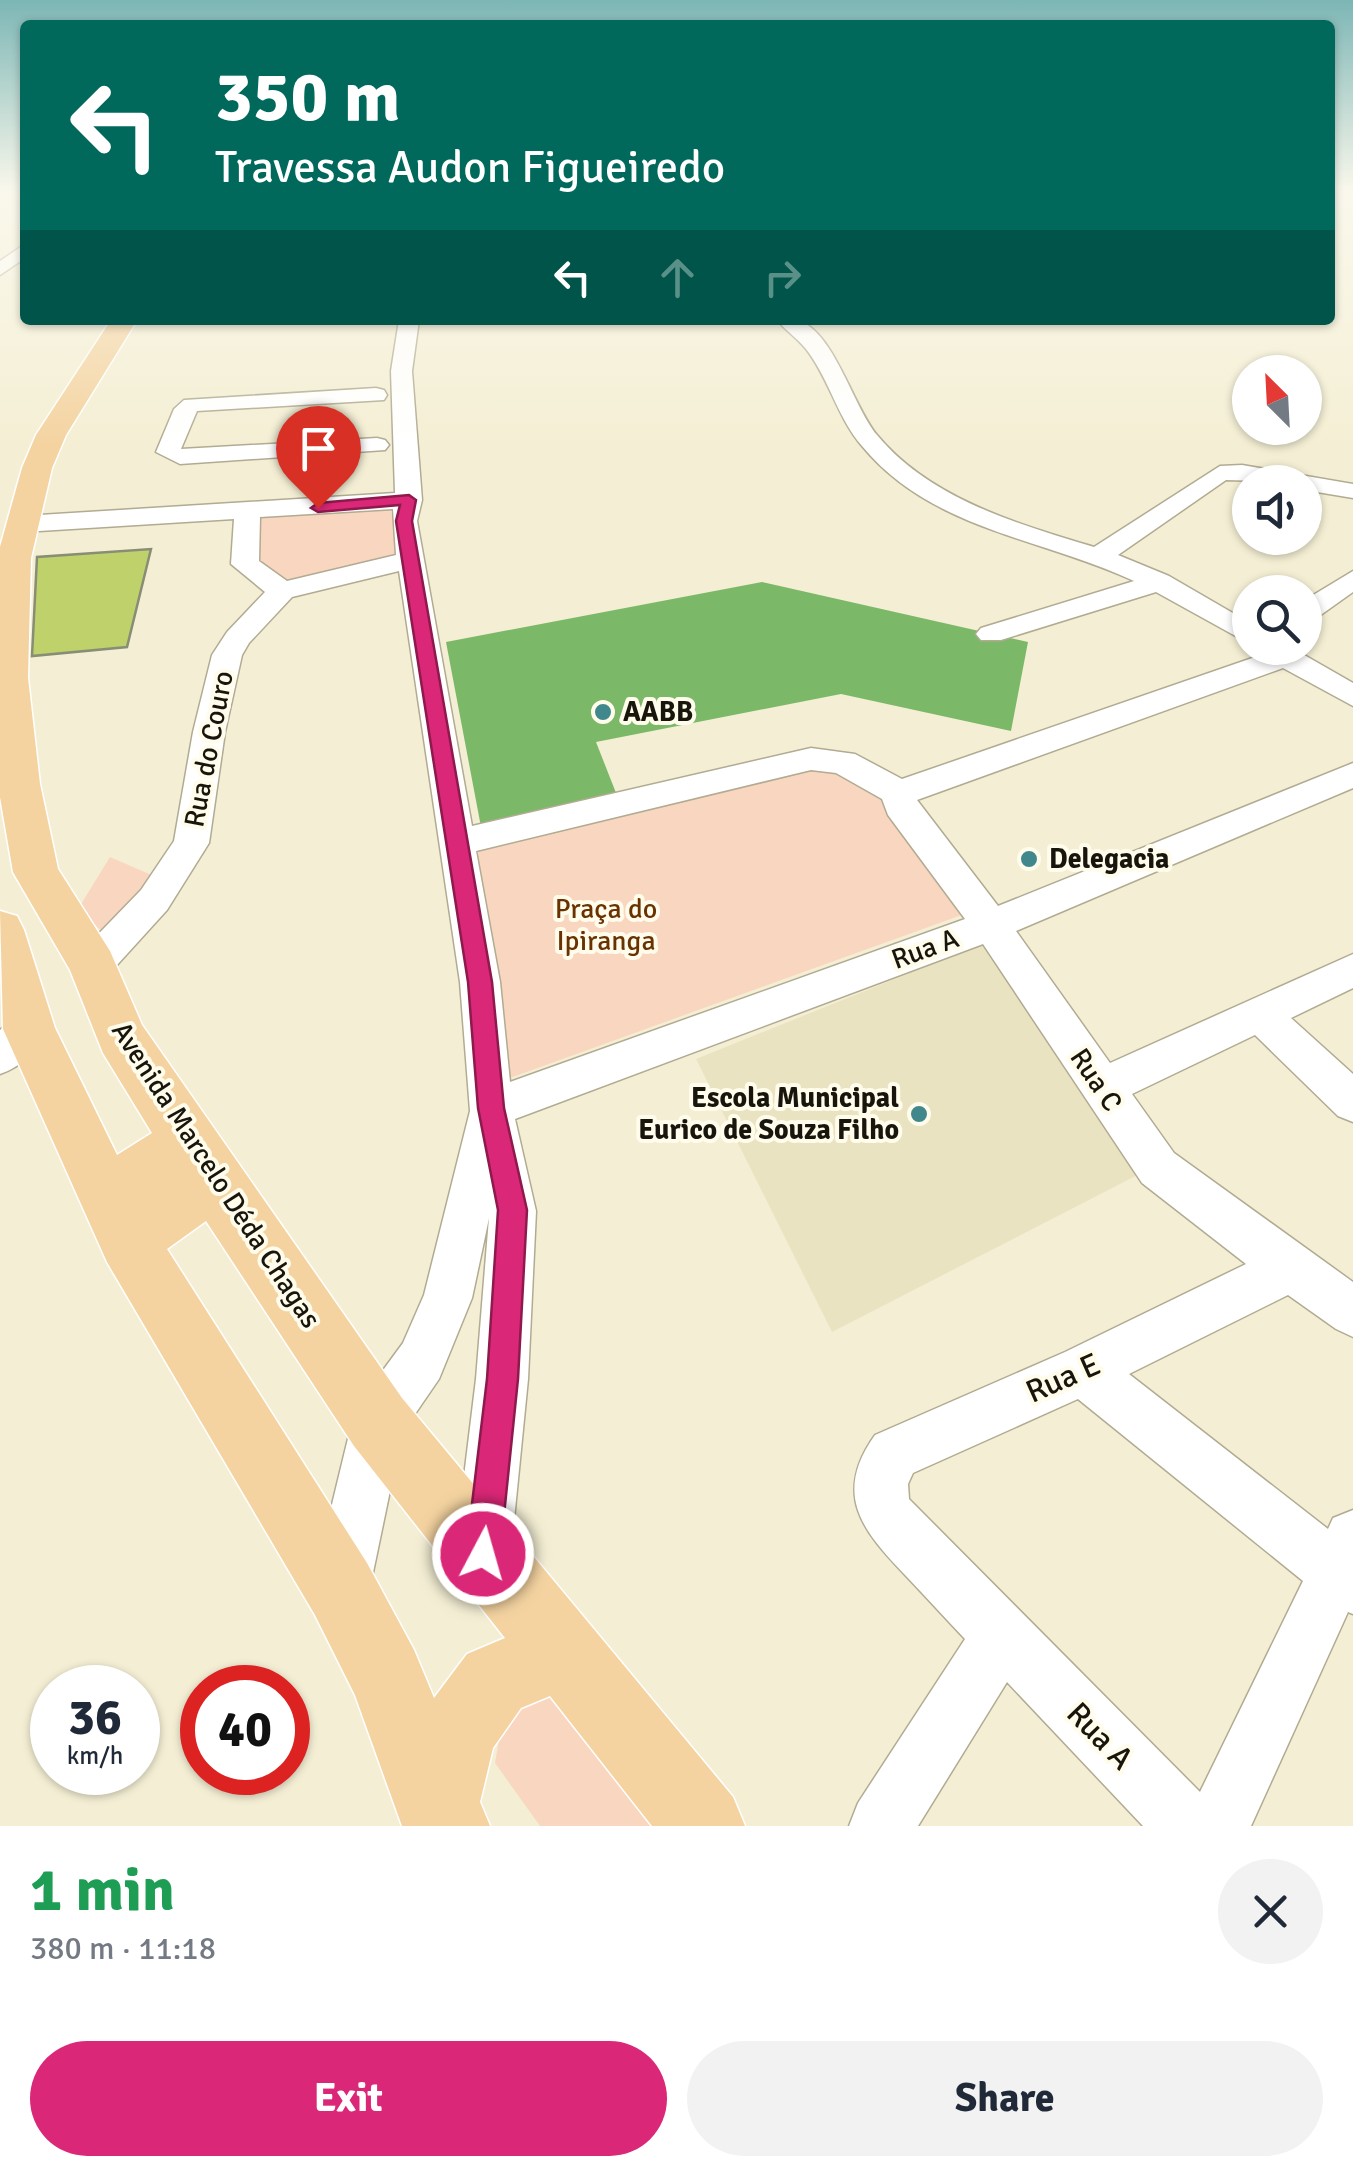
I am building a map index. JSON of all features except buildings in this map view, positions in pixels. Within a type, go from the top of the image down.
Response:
[{"type":"main road","name":"Avenida Marcelo Déda Chagas","points":[[95,325],[45,396],[20,486],[8,644],[18,784],[36,872],[93,966],[121,1037],[378,1422],[704,1826]]},
{"type":"main road","name":"Avenida Marcelo Déda Chagas","points":[[20,486],[70,400],[121,325]]},
{"type":"main road","points":[[0,930],[14,1042],[341,1589],[387,1676],[439,1820]]},
{"type":"main road","points":[[117,1217],[202,1161]]},
{"type":"main road","points":[[439,1820],[458,1730],[494,1681],[566,1652]]},
{"type":"street","points":[[386,325],[376,396],[378,445],[401,508],[411,560],[480,982],[491,1108],[512,1210],[502,1379],[483,1554]]},
{"type":"street","points":[[401,508],[400,410],[408,325]]},
{"type":"street","points":[[793,325],[822,350],[851,415],[872,446],[889,460],[978,517],[1098,556],[1159,582],[1232,625]]},
{"type":"street","points":[[376,396],[188,407],[168,452],[180,457],[378,445]]},
{"type":"street","points":[[1098,556],[1220,473],[1242,472],[1353,491]]},
{"type":"street","points":[[20,486],[247,513],[401,508]]},
{"type":"street","points":[[247,513],[245,564],[282,590],[411,560]]},
{"type":"street","points":[[1322,601],[1353,580]]},
{"type":"street","points":[[991,634],[1159,582]]},
{"type":"street","name":"Rua do Couro","points":[[93,966],[142,914],[180,864],[196,820],[209,732],[228,655],[246,627],[282,590]]},
{"type":"street","points":[[457,843],[811,759],[844,762],[899,793],[1243,665]]},
{"type":"street","points":[[1300,665],[1353,696]]},
{"type":"street","name":"Rua A","points":[[491,1108],[991,925],[1353,775]]},
{"type":"street","name":"Rua C","points":[[899,793],[900,806],[991,925],[1158,1168],[1192,1197],[1353,1312]]},
{"type":"street","points":[[1100,1088],[1353,970]]},
{"type":"street","points":[[1260,1014],[1353,1102]]},
{"type":"street","points":[[341,1589],[378,1422],[422,1361],[442,1317],[457,1269],[491,1108]]},
{"type":"street","name":"Rua E","points":[[888,1516],[878,1495],[879,1481],[894,1454],[1083,1370],[1292,1268]]},
{"type":"street","points":[[1083,1370],[1348,1565],[1218,1826]]},
{"type":"street","name":"Rua A","points":[[888,1516],[1188,1826]]},
{"type":"street","points":[[881,1826],[1002,1636]]},
{"type":"shaded area","name":"AABB","points":[[762,582],[1028,642],[1011,731],[841,694],[596,742],[618,798],[481,827],[446,642]]},
{"type":"shaded area","name":"Escola Municipal Eurico de Souza Filho","points":[[999,937],[1151,1168],[832,1332],[696,1059]]},
{"type":"green space","points":[[388,505],[409,559],[268,590],[229,562],[249,515]]},
{"type":"green space","name":"Praça do Ipiranga","points":[[836,760],[894,790],[984,907],[510,1078],[471,840]]},
{"type":"green space","points":[[110,857],[163,880],[110,939],[78,909]]},
{"type":"green space","points":[[547,1680],[661,1826],[540,1826],[495,1763],[505,1705]]},
{"type":"place","name":"AABB","points":[[603,712]]},
{"type":"place","name":"Delegacia","points":[[1029,859]]},
{"type":"place","name":"Escola Municipal Eurico de Souza Filho","points":[[919,1114]]},
{"type":"route","points":[[318,508],[409,500],[404,521],[480,982],[491,1108],[512,1210],[502,1379],[483,1554]]}]
